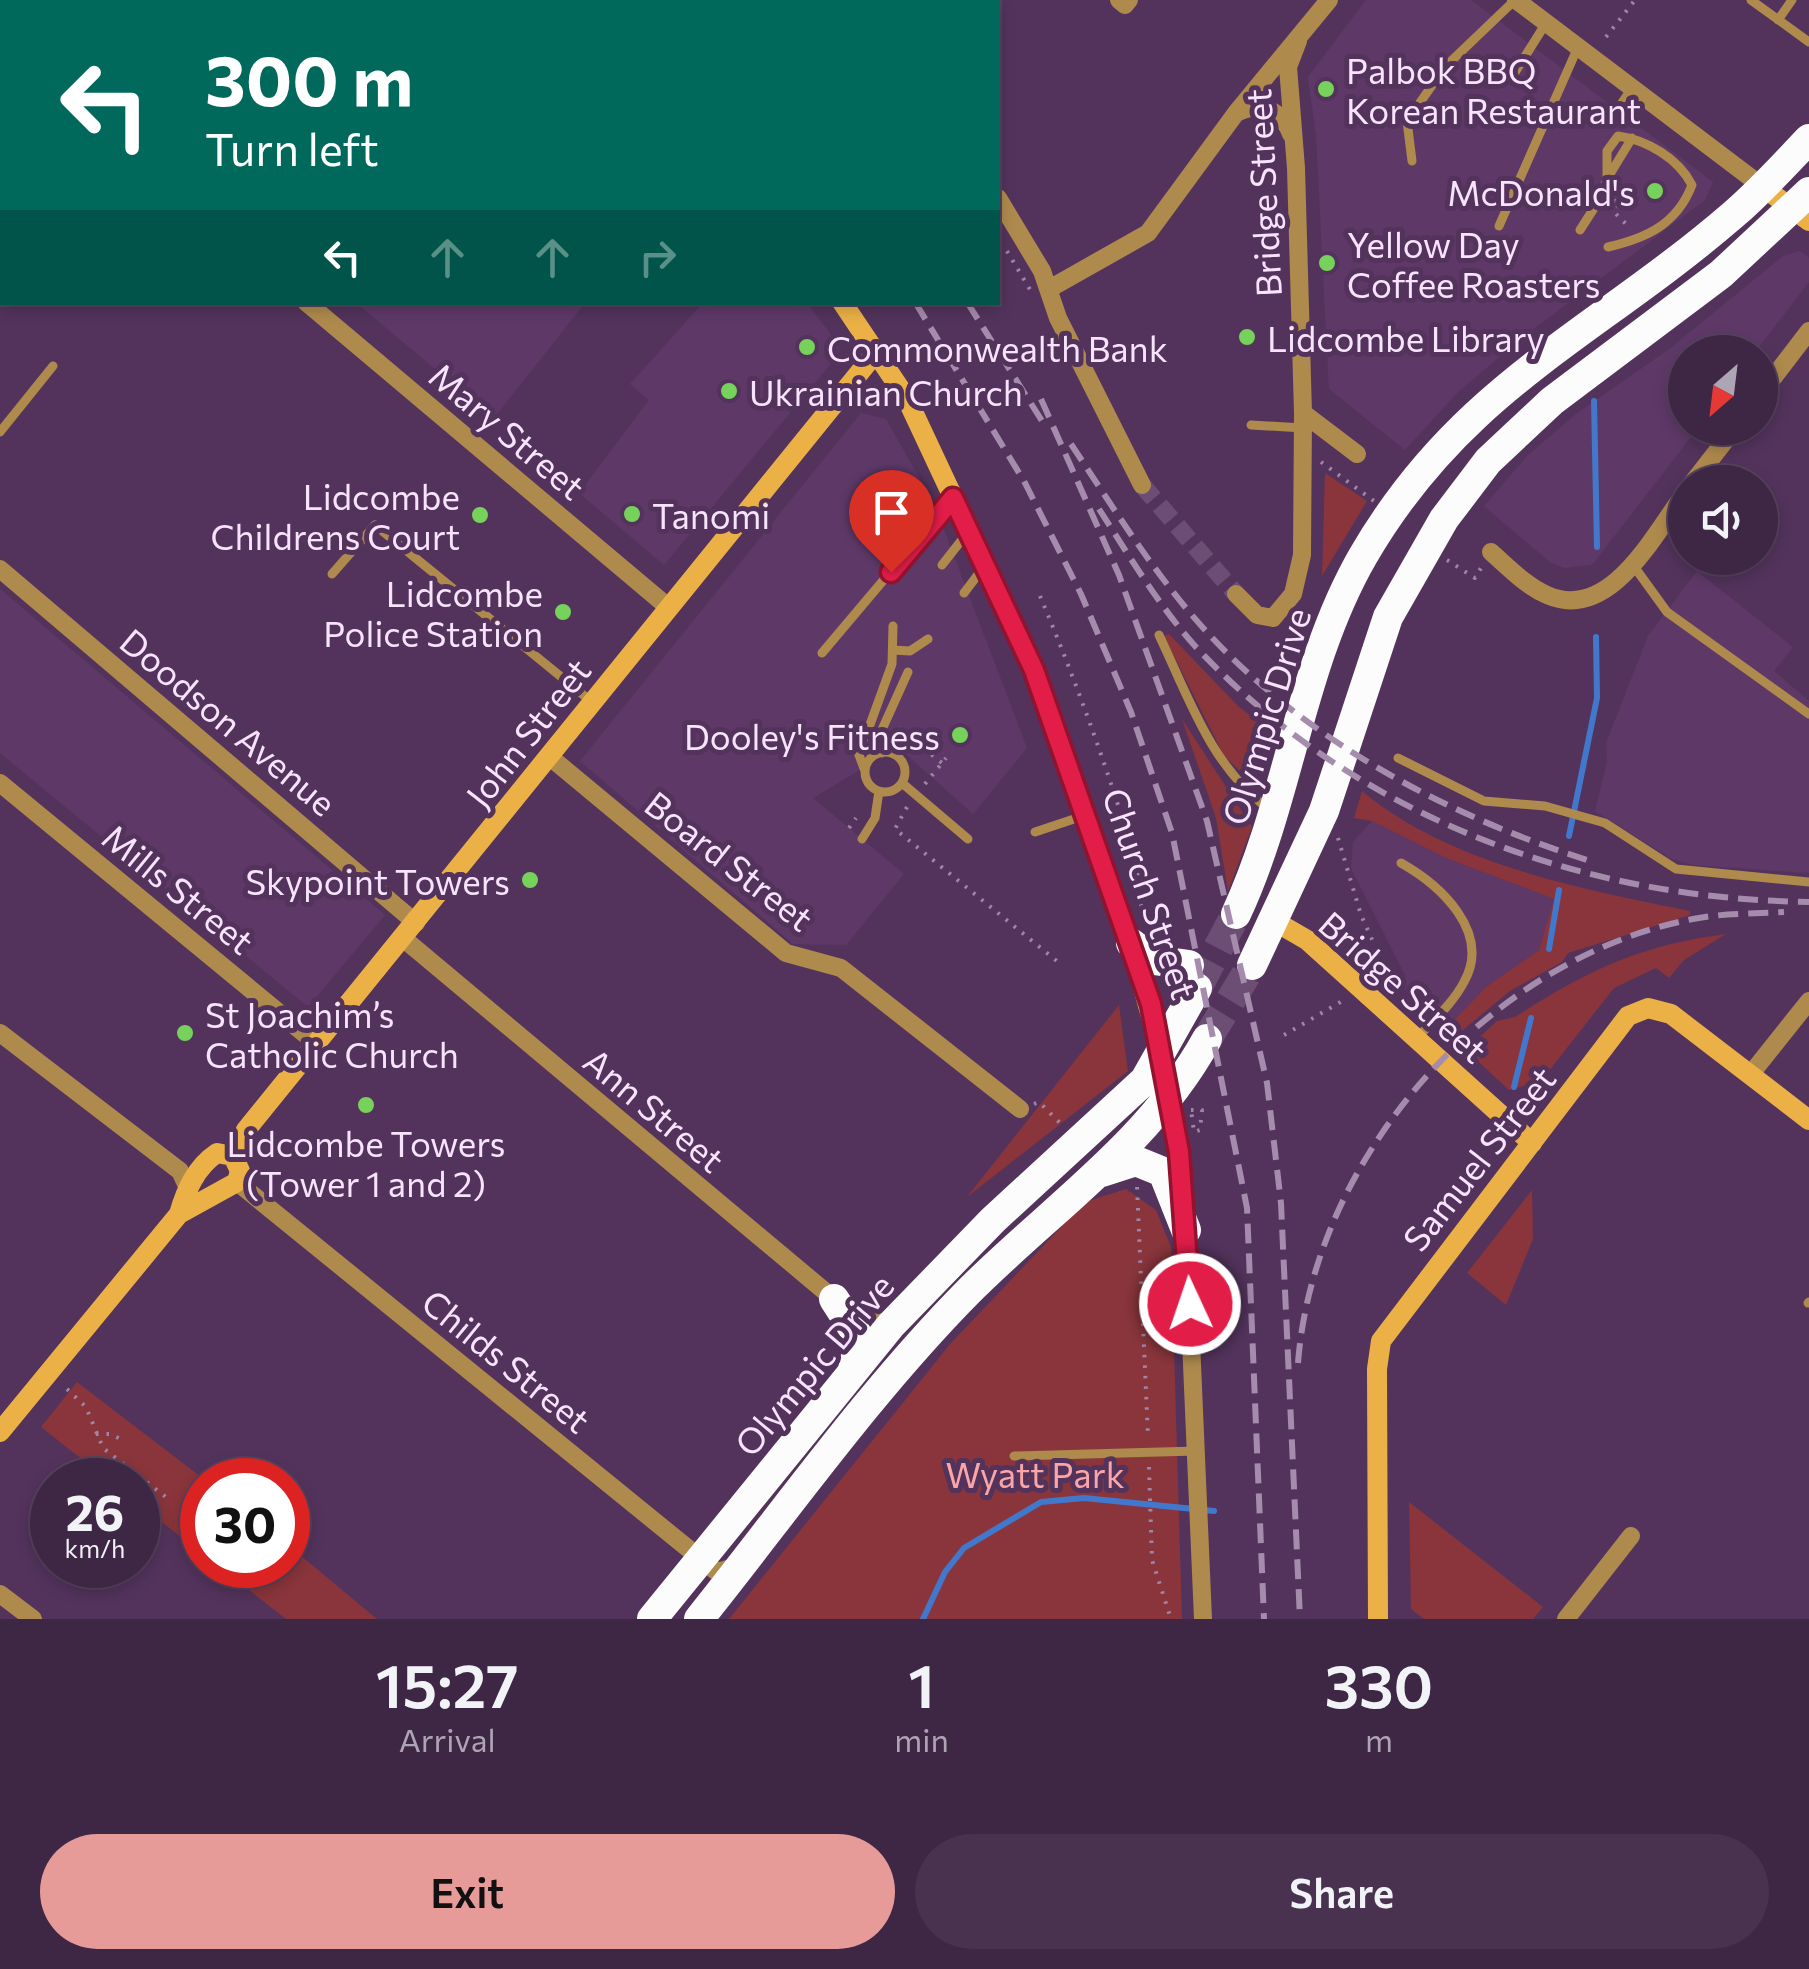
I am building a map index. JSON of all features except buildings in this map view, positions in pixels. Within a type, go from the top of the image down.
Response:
[{"type":"highway","name":"Olympic Drive","points":[[1236,914],[1275,815],[1326,634],[1364,555],[1414,480],[1467,419],[1525,369],[1688,251],[1763,187],[1809,139]]},
{"type":"highway","points":[[1252,965],[1276,922],[1330,796],[1377,644],[1406,580],[1444,519],[1488,461],[1552,401],[1804,207]]},
{"type":"highway","points":[[1132,943],[1154,960],[1186,973]]},
{"type":"highway","name":"Olympic Drive","points":[[652,1619],[854,1369],[947,1265],[1124,1102],[1161,1055],[1186,973]]},
{"type":"highway","name":"Olympic Drive","points":[[699,1619],[912,1352],[970,1290],[1095,1176],[1170,1100],[1207,1039]]},
{"type":"highway","name":"Church Street","points":[[1161,1055],[1170,1100]]},
{"type":"highway","points":[[1124,1102],[1144,1096],[1170,1100]]},
{"type":"highway","points":[[1095,1176],[1124,1163],[1148,1162],[1172,1185],[1186,1230]]},
{"type":"highway","points":[[834,1299],[860,1339],[854,1369]]},
{"type":"street","points":[[1119,0],[1125,4],[1128,0]]},
{"type":"street","points":[[1515,0],[1763,187],[1804,207]]},
{"type":"street","points":[[1049,289],[1148,232],[1327,1]]},
{"type":"street","name":"Bridge Street","points":[[1236,594],[1266,620],[1278,614],[1298,583],[1304,456],[1288,68],[1298,41]]},
{"type":"street","points":[[1236,114],[1250,108],[1274,112],[1284,119],[1292,137]]},
{"type":"street","points":[[1000,202],[1049,289],[1058,318],[1142,485]]},
{"type":"street","name":"Mary Street","points":[[310,305],[668,607]]},
{"type":"street","name":"Church Street","points":[[844,305],[908,399],[1034,670],[1132,943],[1161,1055]]},
{"type":"street","points":[[1778,371],[1809,331]]},
{"type":"street","name":"John Street","points":[[233,1156],[246,1130],[877,351]]},
{"type":"street","points":[[1303,420],[1357,454]]},
{"type":"street","points":[[1706,465],[1722,445]]},
{"type":"street","points":[[1491,552],[1547,595],[1580,600],[1604,592],[1668,515]]},
{"type":"street","name":"Doodson Avenue","points":[[0,569],[410,931]]},
{"type":"street","name":"Board Street","points":[[550,757],[786,953],[841,968],[1020,1109]]},
{"type":"street","name":"Mills Street","points":[[0,783],[317,1044]]},
{"type":"street","name":"Bridge Street","points":[[1276,922],[1307,940],[1532,1142]]},
{"type":"street","name":"Ann Street","points":[[410,931],[834,1299],[872,1314]]},
{"type":"street","points":[[1809,1001],[1750,1074],[1809,1120]]},
{"type":"street","name":"Samuel Street","points":[[1380,1618],[1377,1369],[1381,1342],[1628,1016],[1648,1008],[1671,1014],[1750,1074]]},
{"type":"street","points":[[0,1032],[180,1171],[187,1186]]},
{"type":"street","name":"Church Street","points":[[1170,1100],[1186,1230],[1204,1619]]},
{"type":"street","points":[[0,1432],[179,1214],[229,1185],[240,1165],[233,1156],[217,1153],[205,1164],[187,1186],[179,1214]]},
{"type":"street","points":[[205,1164],[206,1180],[229,1185]]},
{"type":"street","name":"Childs Street","points":[[229,1185],[717,1572],[742,1565]]},
{"type":"street","points":[[1566,1619],[1632,1536]]},
{"type":"street","points":[[0,1594],[32,1619]]},
{"type":"lane","points":[[1412,160],[1406,121],[1445,67],[1515,0]]},
{"type":"lane","points":[[1752,0],[1809,42]]},
{"type":"lane","points":[[1778,20],[1792,0]]},
{"type":"lane","points":[[1512,78],[1546,23]]},
{"type":"lane","points":[[1498,226],[1578,46]]},
{"type":"lane","points":[[1616,110],[1632,88]]},
{"type":"lane","points":[[1580,230],[1607,179],[1606,152],[1618,136],[1643,140],[1686,173],[1692,185],[1686,199],[1659,231],[1608,247]]},
{"type":"lane","points":[[0,432],[53,366]]},
{"type":"lane","points":[[1251,425],[1303,420]]},
{"type":"lane","points":[[822,654],[953,498]]},
{"type":"lane","points":[[332,574],[375,524],[592,702]]},
{"type":"lane","points":[[942,565],[968,532]]},
{"type":"lane","points":[[1632,563],[1667,612],[1809,714]]},
{"type":"lane","points":[[964,593],[984,566]]},
{"type":"lane","points":[[866,771],[870,759],[882,753],[900,759],[905,771],[902,783],[892,791],[879,791],[869,783],[858,754],[894,650],[893,626]]},
{"type":"lane","points":[[1159,635],[1216,758],[1232,779],[1275,815]]},
{"type":"lane","points":[[894,650],[910,651],[928,639]]},
{"type":"lane","points":[[882,753],[880,734],[908,672]]},
{"type":"lane","points":[[1398,758],[1484,801],[1568,811],[1588,818],[1620,832],[1676,869],[1809,882]]},
{"type":"lane","points":[[902,783],[968,838]]},
{"type":"lane","points":[[862,839],[875,818],[879,791]]},
{"type":"lane","points":[[1035,832],[1086,815]]},
{"type":"lane","points":[[1401,863],[1438,887],[1470,938],[1470,969],[1464,982],[1415,1040]]},
{"type":"lane","points":[[1014,1456],[1196,1451]]},
{"type":"path","points":[[1606,37],[1635,0]]},
{"type":"path","points":[[1618,203],[1614,212],[1637,240]]},
{"type":"path","points":[[1304,456],[1318,460],[1374,501]]},
{"type":"path","points":[[1435,570],[1442,558],[1475,578],[1491,552]]},
{"type":"path","points":[[1040,596],[1076,680],[1136,862],[1137,897],[1148,921],[1172,948],[1186,973]]},
{"type":"path","points":[[897,726],[944,761],[895,828],[1058,962]]},
{"type":"path","points":[[1338,836],[1361,915],[1378,953]]},
{"type":"path","points":[[1284,1035],[1338,1007]]},
{"type":"path","points":[[1020,1109],[1039,1102],[1062,1126]]},
{"type":"path","points":[[1138,1179],[1152,1560],[1171,1619]]},
{"type":"path","points":[[68,1389],[86,1407],[103,1448],[171,1501]]},
{"type":"path","points":[[96,1434],[125,1441]]},
{"type":"shaded area","points":[[1366,0],[1471,0],[1713,182],[1705,200],[1523,337],[1458,392],[1405,450],[1329,389],[1316,136],[1308,77]]},
{"type":"shaded area","points":[[1800,251],[1809,258],[1809,282],[1768,335],[1686,335],[1783,256]]},
{"type":"shaded area","points":[[358,305],[583,305],[494,418]]},
{"type":"shaded area","points":[[701,305],[809,305],[839,345],[838,355],[664,565],[579,493],[649,400],[630,384]]},
{"type":"shaded area","points":[[1668,350],[1668,445],[1685,445],[1592,565],[1564,568],[1550,562],[1484,506],[1528,455],[1576,414]]},
{"type":"shaded area","points":[[861,413],[886,419],[935,506],[1027,748],[973,814],[898,747],[813,798],[904,874],[846,945],[793,944],[580,761]]},
{"type":"shaded area","points":[[1694,575],[1702,575],[1793,647],[1774,671],[1809,701],[1809,873],[1692,865],[1670,858],[1595,811],[1607,762],[1606,743],[1648,636]]},
{"type":"shaded area","points":[[0,589],[385,915],[308,1007],[0,753]]},
{"type":"shaded area","points":[[1372,821],[1446,858],[1554,899],[1539,950],[1486,987],[1444,1030],[1400,985],[1406,977],[1351,868],[1353,842]]},
{"type":"green space","points":[[1325,473],[1367,501],[1322,576]]},
{"type":"green space","points":[[1169,634],[1238,706],[1271,732],[1257,777],[1239,770],[1224,756],[1164,636]]},
{"type":"green space","points":[[1182,719],[1252,827],[1228,891],[1216,818]]},
{"type":"green space","points":[[1362,791],[1397,816],[1476,855],[1562,883],[1690,911],[1690,915],[1568,953],[1562,962],[1510,991],[1458,1034],[1469,1047],[1497,1021],[1515,1017],[1615,962],[1667,945],[1726,934],[1684,960],[1669,978],[1656,968],[1614,988],[1541,1081],[1509,1090],[1444,1030],[1486,987],[1539,950],[1554,899],[1446,858],[1372,821],[1354,818]]},
{"type":"green space","points":[[1119,1005],[1128,1071],[967,1197]]},
{"type":"green space","name":"Wyatt Park","points":[[1126,1189],[1156,1210],[1171,1247],[1182,1619],[729,1619],[951,1343],[1085,1202]]},
{"type":"green space","points":[[1532,1190],[1533,1239],[1506,1305],[1467,1273]]},
{"type":"green space","points":[[77,1382],[180,1461],[180,1536],[160,1521],[160,1458],[80,1458],[41,1427]]},
{"type":"green space","points":[[1409,1502],[1543,1607],[1533,1619],[1424,1619],[1411,1609]]},
{"type":"green space","points":[[310,1563],[377,1619],[286,1619],[246,1588],[310,1588]]},
{"type":"waterway","points":[[1594,401],[1597,547]]},
{"type":"waterway","points":[[1569,836],[1597,698],[1596,637]]},
{"type":"waterway","points":[[1549,949],[1559,890]]},
{"type":"waterway","points":[[1514,1087],[1531,1018]]},
{"type":"waterway","points":[[923,1619],[945,1572],[964,1548],[1041,1502],[1084,1498],[1214,1511]]},
{"type":"tunnel","points":[[1142,485],[1236,594]]},
{"type":"tunnel","points":[[1197,988],[1236,914]]},
{"type":"tunnel","points":[[1207,1039],[1252,965]]},
{"type":"railway","points":[[917,305],[1024,481],[1081,594],[1131,712],[1172,833],[1247,1208],[1264,1619]]},
{"type":"railway","points":[[969,305],[1042,421]]},
{"type":"railway","points":[[1041,399],[1119,575],[1207,821],[1267,1083],[1281,1203],[1300,1619]]},
{"type":"railway","points":[[1071,444],[1187,609],[1245,670],[1287,706],[1333,740],[1431,797],[1482,821],[1587,860]]},
{"type":"railway","points":[[1099,509],[1156,597],[1195,646],[1258,706],[1326,757],[1399,801],[1475,837],[1556,865],[1638,885],[1723,897],[1809,902]]},
{"type":"railway","points":[[1298,1363],[1311,1286],[1338,1212],[1376,1142],[1425,1078],[1483,1022],[1547,976],[1618,941],[1704,917],[1784,912]]},
{"type":"place","name":"Palbok BBQ Korean Restaurant","points":[[1326,89]]},
{"type":"place","name":"McDonald's","points":[[1655,191]]},
{"type":"place","name":"Yellow Day Coffee Roasters","points":[[1327,263]]},
{"type":"place","name":"Lidcombe Library","points":[[1247,337]]},
{"type":"place","name":"Commonwealth Bank","points":[[807,347]]},
{"type":"place","name":"Ukrainian Church","points":[[729,391]]},
{"type":"place","name":"Tanomi","points":[[632,514]]},
{"type":"place","name":"Lidcombe Childrens Court","points":[[480,515]]},
{"type":"place","name":"Lidcombe Police Station","points":[[563,612]]},
{"type":"place","name":"Dooley's Fitness","points":[[960,735]]},
{"type":"place","name":"Skypoint Towers","points":[[530,880]]},
{"type":"place","name":"St Joachim’s Catholic Church","points":[[185,1033]]},
{"type":"place","name":"Lidcombe Towers (Tower 1 and 2)","points":[[366,1105]]},
{"type":"route","points":[[891,572],[953,498],[1034,670],[1151,1004],[1179,1152],[1190,1304]]}]
